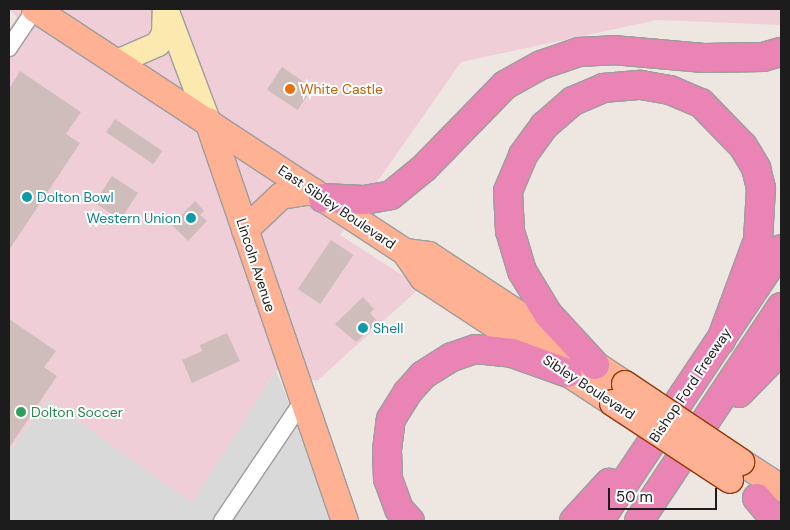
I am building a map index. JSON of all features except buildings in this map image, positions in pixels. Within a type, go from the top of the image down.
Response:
[{"type":"highway","points":[[318,194],[364,200],[391,195],[424,168],[505,85],[541,64],[579,52],[613,50],[704,58],[763,57],[781,52]]},
{"type":"highway","points":[[595,365],[548,314],[522,271],[510,231],[508,191],[523,155],[544,126],[573,100],[603,88],[641,85],[670,90],[701,102],[743,146],[756,168],[761,188],[758,240],[721,340]]},
{"type":"highway","name":"Bishop Ford Freeway","points":[[599,521],[781,249]]},
{"type":"highway","points":[[641,519],[781,307]]},
{"type":"highway","points":[[410,521],[399,509],[388,480],[387,450],[391,419],[406,393],[423,375],[452,357],[475,348],[512,353],[568,373]]},
{"type":"highway","points":[[704,423],[749,384],[781,350]]},
{"type":"highway","points":[[574,521],[602,488],[646,451]]},
{"type":"highway","points":[[769,493],[776,521]]},
{"type":"main road","name":"East Sibley Boulevard","points":[[35,9],[405,252],[429,255],[595,365],[619,394],[769,493]]},
{"type":"main road","name":"Lincoln Avenue","points":[[208,121],[302,402],[345,521]]},
{"type":"main road","points":[[245,230],[281,196],[318,194]]},
{"type":"main road","name":"Sibley Boulevard","points":[[405,252],[423,278],[568,373],[619,394]]},
{"type":"main road","points":[[769,493],[781,514]]},
{"type":"street","points":[[9,48],[35,9]]},
{"type":"street","points":[[117,62],[158,44],[164,33],[166,9]]},
{"type":"street","name":"Lincoln Avenue","points":[[166,9],[208,121]]},
{"type":"street","points":[[222,521],[302,402]]},
{"type":"shaded area","points":[[9,9],[781,9],[781,25],[657,20],[461,62],[340,235],[421,287],[317,381],[276,370],[192,503],[48,399],[9,452],[9,29],[17,17]]},
{"type":"shaded area","points":[[276,370],[335,521],[9,521],[9,452],[48,399],[192,503]]},
{"type":"place","name":"White Castle","points":[[290,89]]},
{"type":"place","name":"Dolton Bowl","points":[[27,197]]},
{"type":"place","name":"Western Union","points":[[191,218]]},
{"type":"place","name":"Shell","points":[[363,328]]},
{"type":"place","name":"Dolton Soccer","points":[[21,412]]}]
